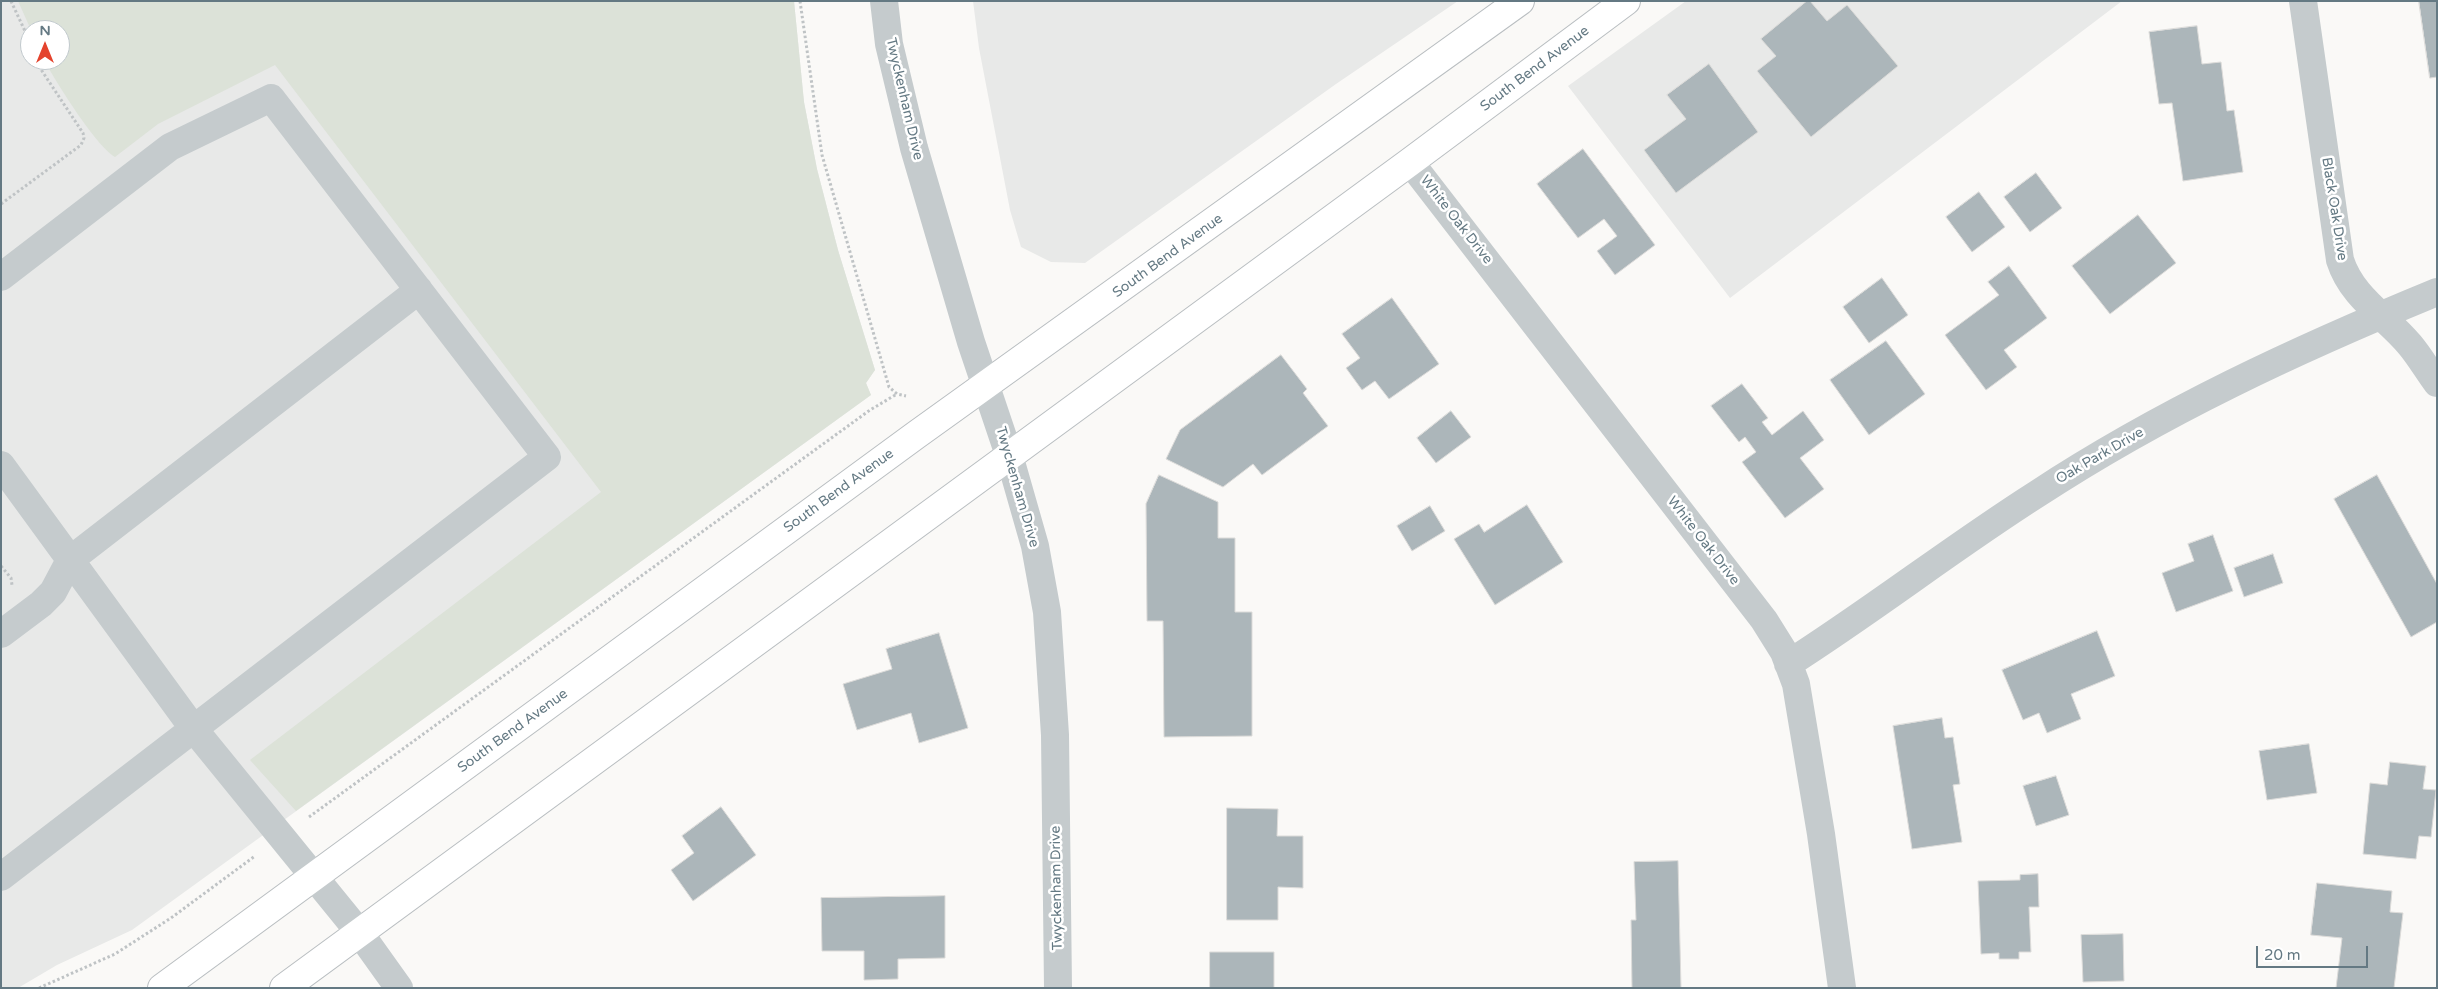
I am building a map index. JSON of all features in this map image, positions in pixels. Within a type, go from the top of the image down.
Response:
[{"type":"main road","name":"South Bend Avenue","points":[[162,988],[916,435],[987,386],[1064,328],[1110,297],[1520,1]]},
{"type":"main road","name":"South Bend Avenue","points":[[284,988],[1410,162],[1626,1]]},
{"type":"street","name":"Twyckenham Drive","points":[[884,1],[889,44],[914,148],[971,342],[1009,455],[1035,546],[1047,612],[1055,735],[1058,988]]},
{"type":"street","name":"Black Oak Drive","points":[[2303,1],[2340,260],[2351,284],[2379,316],[2410,346],[2437,383]]},
{"type":"street","points":[[1,277],[170,147],[271,98],[548,457],[1,877]]},
{"type":"street","name":"White Oak Drive","points":[[1410,162],[1764,620],[1784,652],[1796,684],[1820,825],[1842,988]]},
{"type":"street","points":[[1,634],[41,604],[53,592],[70,560],[419,290]]},
{"type":"street","name":"Oak Park Drive","points":[[1788,664],[1827,640],[2037,493],[2159,422],[2270,364],[2437,292]]},
{"type":"street","points":[[1,465],[193,728],[359,932],[399,988]]},
{"type":"path","points":[[11,1],[20,20]]},
{"type":"path","points":[[800,1],[822,155],[889,387],[897,394],[906,396]]},
{"type":"path","points":[[1,204],[81,145],[84,138],[83,133],[42,70]]},
{"type":"path","points":[[39,988],[115,954],[171,918],[870,410],[897,394]]},
{"type":"path","points":[[1,566],[11,578],[12,585],[9,590]]},
{"type":"shaded area","points":[[1,1],[794,1],[804,102],[817,169],[838,250],[875,370],[866,383],[871,395],[132,930],[57,965],[18,988],[1,988]]},
{"type":"shaded area","points":[[18,1],[794,1],[804,102],[817,169],[838,250],[875,370],[866,383],[871,395],[296,811],[250,760],[601,492],[275,65],[158,124],[115,157],[107,151],[87,127],[50,70],[70,70],[70,20],[27,20]]},
{"type":"shaded area","points":[[973,1],[1458,1],[1336,84],[1085,263],[1051,262],[1021,247],[1010,210],[979,48]]},
{"type":"shaded area","points":[[1686,1],[2122,1],[1730,298],[1568,86]]},
{"type":"building","points":[[1807,1],[1810,1],[1827,21],[1847,5],[1898,66],[1811,137],[1757,71],[1776,56],[1761,39]]},
{"type":"building","points":[[2419,1],[2437,1],[2437,77],[2430,78]]},
{"type":"building","points":[[2197,26],[2202,64],[2221,62],[2227,111],[2234,110],[2243,172],[2183,181],[2172,103],[2159,104],[2149,32]]},
{"type":"building","points":[[1709,64],[1758,132],[1676,193],[1644,150],[1686,119],[1667,95]]},
{"type":"building","points":[[1583,149],[1655,245],[1615,275],[1597,251],[1617,236],[1604,219],[1578,238],[1537,184]]},
{"type":"building","points":[[2036,173],[2062,208],[2030,232],[2004,197]]},
{"type":"building","points":[[1979,192],[2005,227],[1972,252],[1946,217]]},
{"type":"building","points":[[2138,215],[2176,263],[2110,314],[2072,266]]},
{"type":"building","points":[[2009,266],[2047,318],[2004,350],[2017,367],[1986,390],[1945,335],[1999,295],[1988,282]]},
{"type":"building","points":[[1882,278],[1908,315],[1869,343],[1843,307]]},
{"type":"building","points":[[1392,298],[1439,364],[1389,399],[1375,381],[1362,390],[1346,368],[1360,358],[1342,334]]},
{"type":"building","points":[[1886,341],[1925,394],[1869,435],[1830,380]]},
{"type":"building","points":[[1281,355],[1307,389],[1303,393],[1328,426],[1262,475],[1253,464],[1223,487],[1166,459],[1180,430]]},
{"type":"building","points":[[1742,384],[1768,418],[1762,422],[1772,435],[1803,411],[1824,440],[1800,458],[1824,489],[1785,518],[1742,462],[1756,452],[1745,437],[1739,442],[1711,406]]},
{"type":"building","points":[[1451,411],[1471,437],[1436,463],[1417,438]]},
{"type":"building","points":[[1159,475],[1218,502],[1218,538],[1235,538],[1235,612],[1252,612],[1252,736],[1164,737],[1163,621],[1147,621],[1146,504]]},
{"type":"building","points":[[2377,475],[2437,584],[2437,622],[2411,637],[2334,499]]},
{"type":"building","points":[[1527,505],[1563,562],[1495,605],[1454,539],[1479,524],[1484,532]]},
{"type":"building","points":[[1430,506],[1445,531],[1412,551],[1397,526]]},
{"type":"building","points":[[2213,535],[2233,591],[2176,612],[2162,573],[2194,561],[2188,544]]},
{"type":"building","points":[[2273,554],[2283,583],[2244,597],[2234,568]]},
{"type":"building","points":[[2097,631],[2115,676],[2071,694],[2081,719],[2047,733],[2039,713],[2023,720],[2002,670]]},
{"type":"building","points":[[939,633],[968,728],[919,743],[911,713],[857,730],[843,684],[892,669],[886,649]]},
{"type":"building","points":[[1942,718],[1945,738],[1953,737],[1960,784],[1953,785],[1962,842],[1912,849],[1893,726]]},
{"type":"building","points":[[2309,744],[2317,793],[2267,800],[2259,751]]},
{"type":"building","points":[[2390,762],[2426,766],[2423,789],[2436,790],[2431,837],[2419,836],[2416,859],[2363,854],[2370,783],[2387,785]]},
{"type":"building","points":[[2056,776],[2069,815],[2036,826],[2023,786]]},
{"type":"building","points":[[721,807],[756,855],[693,901],[671,870],[694,853],[682,836]]},
{"type":"building","points":[[1227,808],[1278,809],[1277,836],[1303,836],[1303,888],[1278,887],[1278,920],[1227,920]]},
{"type":"building","points":[[1678,861],[1681,988],[1632,988],[1631,920],[1636,920],[1634,862]]},
{"type":"building","points":[[2038,874],[2039,907],[2029,907],[2031,952],[2019,952],[2019,959],[1999,959],[1999,953],[1981,954],[1978,881],[2020,880],[2020,875]]},
{"type":"building","points":[[2317,883],[2392,891],[2390,912],[2403,913],[2394,988],[2336,988],[2342,938],[2311,935]]},
{"type":"building","points":[[945,896],[945,958],[898,959],[898,979],[864,980],[864,951],[822,951],[821,898]]},
{"type":"building","points":[[2123,934],[2124,981],[2083,982],[2081,935]]},
{"type":"building","points":[[1210,952],[1274,952],[1274,988],[1210,988]]}]
